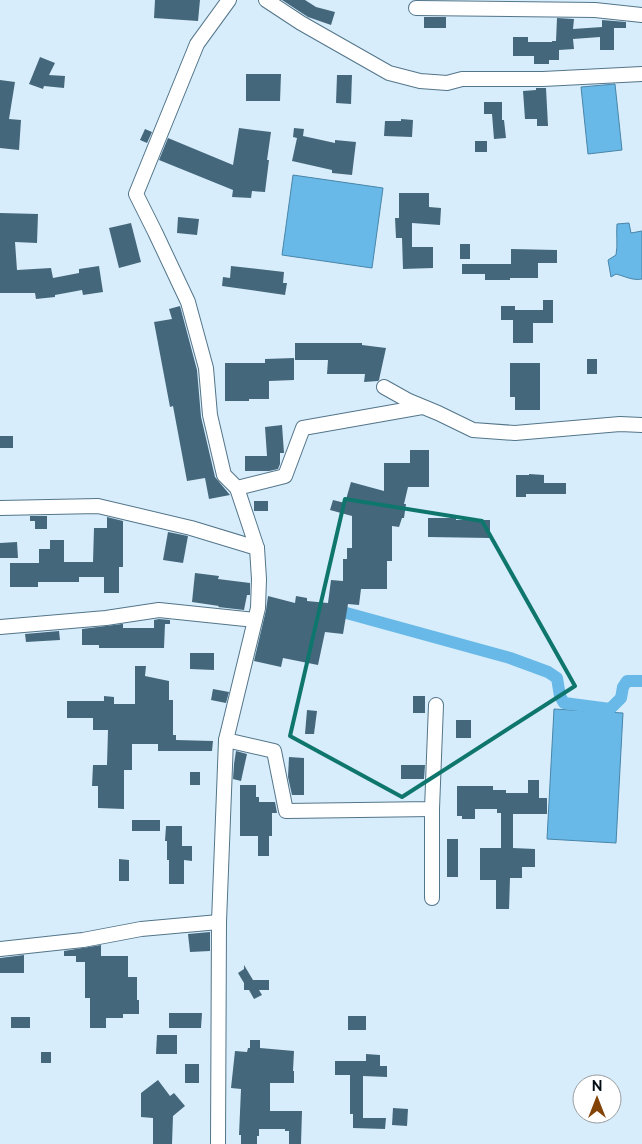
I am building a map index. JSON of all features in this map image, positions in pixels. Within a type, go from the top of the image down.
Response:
[{"type":"street","points":[[218,1144],[218,922],[226,740],[258,608],[257,548],[237,488],[224,474],[210,415],[206,368],[188,302],[136,194],[197,44],[229,0]]},
{"type":"street","points":[[266,0],[301,23],[389,73],[420,81],[447,83],[462,79],[543,79],[642,74]]},
{"type":"street","points":[[416,8],[595,10],[642,15]]},
{"type":"street","points":[[384,387],[409,401],[438,412],[473,430],[516,432],[642,424]]},
{"type":"street","points":[[237,488],[285,476],[303,428],[424,407]]},
{"type":"street","points":[[0,508],[98,506],[191,528],[257,548]]},
{"type":"street","points":[[0,628],[106,618],[159,610],[255,620]]},
{"type":"street","points":[[432,898],[432,809],[436,705]]},
{"type":"street","points":[[226,740],[274,751],[286,810],[432,809]]},
{"type":"street","points":[[0,949],[83,940],[141,929],[218,922]]},
{"type":"highlighted area","points":[[345,499],[482,521],[575,686],[402,797],[290,736]]},
{"type":"water","points":[[615,84],[622,150],[588,154],[581,87]]},
{"type":"water","points":[[293,175],[383,188],[372,268],[282,255]]},
{"type":"water","points":[[629,223],[631,233],[642,231],[642,279],[632,279],[616,274],[611,277],[608,260],[616,255],[617,224]]},
{"type":"water","points":[[554,709],[623,713],[616,843],[547,839]]},
{"type":"building","points":[[155,0],[200,0],[198,21],[154,18]]},
{"type":"building","points":[[282,0],[305,0],[316,7],[335,12],[331,25],[308,17]]},
{"type":"building","points":[[424,17],[446,17],[446,28],[424,28]]},
{"type":"building","points":[[557,18],[574,19],[573,29],[602,27],[602,20],[626,22],[626,28],[614,28],[614,50],[600,50],[600,37],[573,39],[574,49],[559,50],[559,60],[549,60],[549,64],[534,64],[534,56],[513,56],[513,37],[528,37],[528,42],[556,41]]},
{"type":"building","points":[[40,57],[55,63],[49,75],[65,76],[64,88],[44,86],[43,89],[29,84]]},
{"type":"building","points":[[246,74],[281,74],[280,101],[246,101]]},
{"type":"building","points":[[337,75],[352,75],[351,104],[336,103]]},
{"type":"building","points":[[0,80],[15,82],[9,119],[21,120],[19,150],[0,148]]},
{"type":"building","points":[[536,88],[546,88],[548,126],[537,126],[537,119],[525,119],[523,91],[536,90]]},
{"type":"building","points":[[484,102],[502,102],[502,120],[504,120],[506,138],[494,139],[492,114],[484,114]]},
{"type":"building","points":[[401,119],[413,120],[412,137],[384,136],[385,121],[401,121]]},
{"type":"building","points":[[239,128],[271,132],[265,192],[252,191],[251,198],[232,197],[233,190],[159,160],[168,138],[233,165]]},
{"type":"building","points":[[294,128],[304,129],[303,136],[335,143],[335,140],[356,142],[352,175],[332,173],[332,170],[292,161],[297,138],[293,137]]},
{"type":"building","points":[[145,129],[152,132],[147,143],[140,140]]},
{"type":"building","points":[[475,141],[487,141],[487,152],[475,152]]},
{"type":"building","points":[[399,193],[429,193],[429,207],[441,208],[440,225],[412,223],[412,247],[433,247],[433,268],[403,269],[402,238],[396,238],[395,218],[399,218]]},
{"type":"building","points":[[0,213],[38,214],[37,243],[15,242],[17,270],[51,268],[53,278],[79,273],[79,269],[99,266],[103,292],[83,295],[82,290],[55,295],[55,297],[36,299],[35,293],[0,293]]},
{"type":"building","points":[[178,217],[199,219],[197,235],[177,233]]},
{"type":"building","points":[[131,223],[141,262],[119,268],[109,228]]},
{"type":"building","points":[[460,244],[470,244],[470,259],[460,259]]},
{"type":"building","points":[[511,249],[557,250],[557,263],[538,263],[538,278],[485,280],[485,274],[462,274],[462,264],[511,264]]},
{"type":"building","points":[[231,266],[284,272],[283,283],[287,283],[285,295],[222,286],[223,277],[230,278]]},
{"type":"building","points":[[543,300],[553,300],[553,323],[533,323],[533,343],[513,343],[513,320],[501,320],[501,306],[515,306],[515,310],[543,310]]},
{"type":"building","points":[[180,306],[197,370],[201,417],[215,477],[230,495],[209,499],[205,478],[187,481],[173,406],[170,407],[154,322],[172,319],[169,309]]},
{"type":"building","points":[[295,343],[362,343],[362,345],[386,348],[379,380],[364,382],[365,374],[327,374],[328,360],[295,360]]},
{"type":"building","points":[[294,358],[294,380],[269,381],[269,399],[225,401],[225,363],[265,363],[265,359]]},
{"type":"building","points":[[587,359],[597,359],[597,374],[587,374]]},
{"type":"building","points":[[510,363],[540,363],[540,410],[515,410],[515,397],[510,397]]},
{"type":"building","points":[[282,425],[284,453],[280,453],[278,469],[245,471],[245,456],[267,456],[265,427]]},
{"type":"building","points":[[0,436],[13,436],[13,448],[0,448]]},
{"type":"building","points":[[410,450],[429,450],[429,487],[408,487],[404,504],[406,504],[404,518],[402,518],[399,527],[392,526],[392,561],[387,561],[387,589],[361,589],[359,605],[348,604],[343,634],[325,632],[318,665],[283,658],[281,667],[254,661],[268,596],[295,603],[296,596],[307,598],[307,601],[328,603],[331,580],[343,581],[343,559],[347,559],[347,548],[352,548],[352,516],[330,510],[333,500],[345,503],[351,482],[384,491],[384,463],[410,463]]},
{"type":"building","points":[[516,475],[544,475],[544,483],[566,483],[566,494],[526,494],[526,497],[516,497]]},
{"type":"building","points":[[254,501],[268,501],[268,511],[254,511]]},
{"type":"building","points":[[30,516],[47,516],[47,529],[35,529],[35,521],[30,521]]},
{"type":"building","points":[[107,517],[123,521],[123,567],[119,567],[119,593],[104,593],[104,577],[79,577],[79,582],[38,582],[38,587],[10,587],[10,563],[39,563],[39,549],[50,549],[50,540],[64,540],[64,562],[93,562],[94,528],[107,528]]},
{"type":"building","points":[[428,518],[490,520],[490,538],[428,537]]},
{"type":"building","points":[[168,532],[188,536],[183,563],[163,560]]},
{"type":"building","points":[[17,542],[18,558],[0,558],[0,543]]},
{"type":"building","points":[[195,573],[219,576],[218,579],[250,583],[250,595],[247,595],[244,610],[192,602]]},
{"type":"building","points":[[154,620],[170,620],[170,624],[165,624],[164,648],[99,648],[99,645],[82,645],[82,629],[122,624],[123,628],[154,628]]},
{"type":"building","points":[[59,631],[60,640],[26,642],[25,634]]},
{"type":"building","points":[[190,653],[214,653],[214,670],[190,669]]},
{"type":"building","points":[[135,666],[146,666],[145,676],[169,681],[169,700],[173,700],[173,735],[176,735],[176,740],[213,741],[212,751],[158,751],[158,744],[132,744],[132,770],[124,770],[124,809],[98,808],[98,786],[92,786],[93,765],[107,765],[108,730],[93,730],[93,718],[67,718],[67,701],[104,701],[104,696],[114,697],[114,704],[135,704]]},
{"type":"building","points":[[213,689],[229,692],[226,703],[211,700]]},
{"type":"building","points":[[413,696],[425,696],[425,713],[413,713]]},
{"type":"building","points":[[307,710],[317,711],[314,734],[305,734]]},
{"type":"building","points":[[456,720],[471,720],[471,738],[456,738]]},
{"type":"building","points":[[236,751],[247,754],[241,781],[233,779]]},
{"type":"building","points":[[289,757],[304,758],[304,795],[292,795],[288,777]]},
{"type":"building","points":[[401,765],[425,765],[424,779],[401,779]]},
{"type":"building","points":[[190,772],[200,772],[200,785],[190,785]]},
{"type":"building","points":[[528,780],[539,780],[539,798],[547,798],[547,814],[513,814],[513,848],[535,849],[535,867],[522,867],[522,878],[510,878],[509,909],[496,909],[496,880],[480,880],[480,848],[501,848],[501,813],[497,813],[497,809],[475,809],[475,819],[462,819],[462,816],[457,816],[457,786],[493,786],[493,790],[506,790],[506,793],[528,793]]},
{"type":"building","points":[[240,785],[256,785],[256,797],[259,797],[259,802],[275,802],[277,813],[272,813],[272,836],[269,836],[269,856],[258,856],[258,836],[240,836]]},
{"type":"building","points":[[132,820],[160,820],[160,831],[132,831]]},
{"type":"building","points":[[166,826],[182,826],[182,846],[192,846],[192,861],[184,860],[184,884],[169,884],[169,860],[167,860],[167,841],[165,841]]},
{"type":"building","points":[[447,839],[458,839],[458,877],[447,877]]},
{"type":"building","points":[[119,859],[129,860],[129,881],[119,881]]},
{"type":"building","points":[[210,932],[210,951],[190,952],[188,934]]},
{"type":"building","points":[[101,945],[101,956],[128,956],[128,977],[137,977],[139,1014],[123,1014],[123,1018],[106,1018],[106,1028],[90,1028],[90,998],[85,998],[85,962],[76,962],[76,956],[64,956],[64,951]]},
{"type":"building","points":[[24,955],[24,973],[0,973],[0,958]]},
{"type":"building","points":[[244,965],[253,980],[269,980],[269,990],[259,990],[262,995],[254,999],[249,990],[244,990],[244,983],[238,973],[244,969]]},
{"type":"building","points":[[169,1013],[202,1013],[201,1028],[169,1028]]},
{"type":"building","points":[[348,1016],[366,1016],[366,1030],[348,1030]]},
{"type":"building","points":[[11,1017],[30,1017],[30,1028],[11,1028]]},
{"type":"building","points":[[157,1035],[177,1035],[177,1054],[156,1054]]},
{"type":"building","points":[[250,1040],[260,1040],[260,1048],[294,1051],[294,1083],[270,1083],[270,1111],[302,1111],[301,1144],[289,1144],[289,1131],[285,1131],[285,1129],[259,1129],[257,1144],[241,1144],[241,1135],[239,1135],[241,1089],[231,1088],[235,1051],[247,1052],[248,1048],[250,1048]]},
{"type":"building","points":[[41,1052],[51,1052],[51,1063],[41,1063]]},
{"type":"building","points":[[366,1054],[380,1055],[380,1066],[387,1066],[387,1077],[363,1076],[363,1118],[386,1118],[385,1129],[353,1128],[353,1114],[350,1114],[350,1075],[335,1075],[335,1061],[366,1061]]},
{"type":"building","points":[[185,1064],[199,1064],[199,1083],[185,1083]]},
{"type":"building","points":[[158,1080],[170,1096],[174,1093],[185,1106],[173,1116],[172,1144],[153,1144],[153,1118],[141,1117],[141,1093]]},
{"type":"building","points":[[393,1108],[408,1109],[407,1126],[392,1125]]},
{"type":"waterway","points":[[332,609],[510,658],[548,672],[557,678],[560,696],[564,703],[610,709],[621,698],[623,687],[627,681],[642,681]]}]
